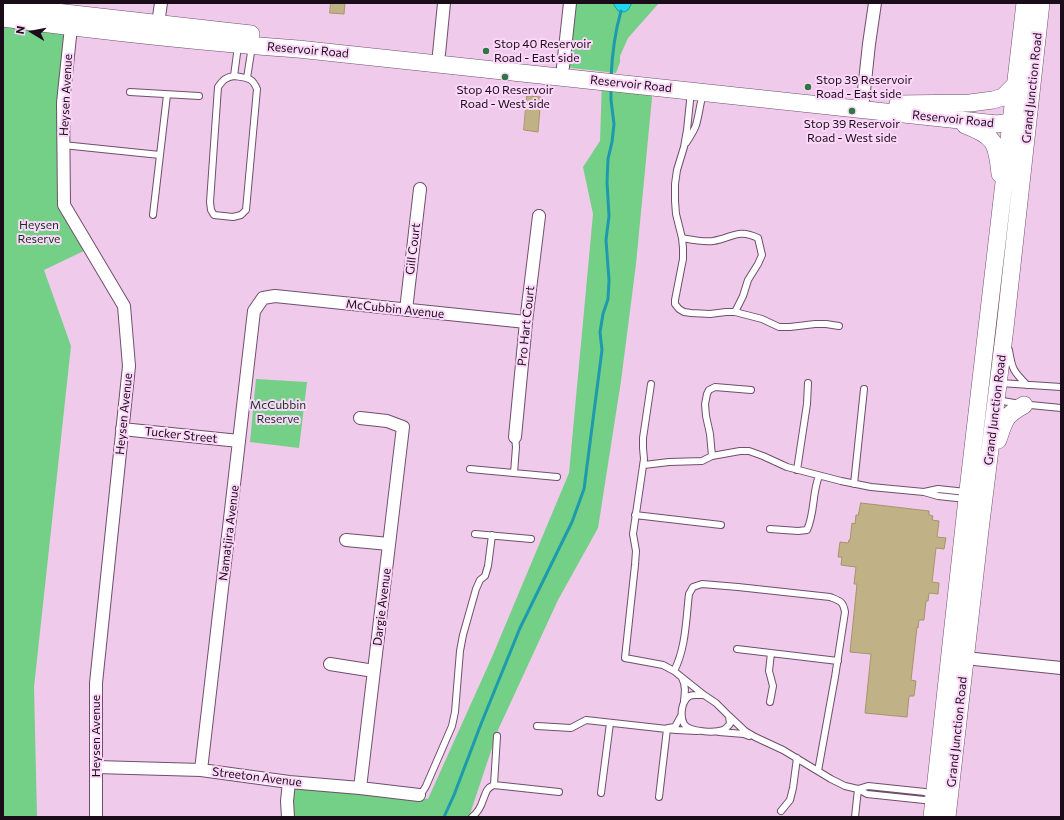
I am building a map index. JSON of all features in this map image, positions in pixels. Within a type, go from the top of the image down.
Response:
[{"type":"main road","name":"Grand Junction Road","points":[[932,817],[987,473],[1005,328],[1020,123],[1016,84],[1025,3]]},
{"type":"main road","name":"Grand Junction Road","points":[[947,817],[956,738],[957,657],[968,496],[980,390],[1002,202],[1020,123],[1041,3]]},
{"type":"main road","name":"Reservoir Road","points":[[3,6],[42,17]]},
{"type":"main road","name":"Reservoir Road","points":[[3,18],[42,17],[72,20],[862,105],[997,124],[1020,123]]},
{"type":"main road","name":"Reservoir Road","points":[[158,30],[245,45],[438,59]]},
{"type":"main road","name":"Reservoir Road","points":[[629,79],[696,91],[862,105],[895,104],[999,115],[1020,123]]},
{"type":"main road","points":[[895,104],[970,103],[993,100],[1003,97],[1016,84]]},
{"type":"main road","points":[[947,118],[981,132],[992,141],[997,152],[1002,202]]},
{"type":"main road","points":[[980,390],[997,392]]},
{"type":"main road","points":[[987,473],[1006,420],[1013,411],[1024,405]]},
{"type":"main road","points":[[934,798],[940,796],[944,788],[956,738]]},
{"type":"street","points":[[158,30],[161,3]]},
{"type":"street","points":[[438,59],[444,3]]},
{"type":"street","points":[[563,72],[570,3]]},
{"type":"street","points":[[862,105],[875,3]]},
{"type":"street","name":"Heysen Avenue","points":[[72,20],[63,103],[64,205],[124,306],[129,366],[96,684],[96,817]]},
{"type":"street","name":"Gill Court","points":[[406,310],[420,189]]},
{"type":"street","name":"Pro Hart Court","points":[[515,437],[526,322],[539,216]]},
{"type":"street","name":"McCubbin Avenue","points":[[263,298],[275,296],[526,322]]},
{"type":"street","name":"Namatjira Avenue","points":[[201,770],[254,310],[263,298]]},
{"type":"street","name":"Dargie Avenue","points":[[360,418],[387,421],[403,426],[360,788]]},
{"type":"street","name":"Tucker Street","points":[[122,429],[239,441]]},
{"type":"street","points":[[346,540],[389,544]]},
{"type":"street","points":[[957,657],[1061,668]]},
{"type":"street","points":[[330,664],[374,671]]},
{"type":"street","name":"Streeton Avenue","points":[[96,767],[201,770],[289,782],[418,795]]},
{"type":"street","points":[[288,817],[287,801],[289,782]]},
{"type":"lane","points":[[234,76],[245,45]]},
{"type":"lane","points":[[245,45],[247,78]]},
{"type":"lane","points":[[234,76],[247,78],[254,82],[257,89],[246,210],[241,215],[234,217],[214,215],[211,210],[210,202],[218,87],[222,81],[228,77],[234,76]]},
{"type":"lane","points":[[696,91],[700,104],[699,113],[676,170],[676,214],[682,238],[683,259],[674,300],[679,309],[691,314],[735,312],[762,319],[779,327],[826,324],[839,326]]},
{"type":"lane","points":[[684,147],[690,101],[696,91]]},
{"type":"lane","points":[[130,92],[198,96]]},
{"type":"lane","points":[[153,215],[167,95]]},
{"type":"lane","points":[[64,145],[160,155]]},
{"type":"lane","points":[[682,238],[707,242],[716,241],[742,233],[758,238],[762,255],[748,280],[735,312]]},
{"type":"lane","points":[[1005,328],[1013,370],[1027,385]]},
{"type":"lane","points":[[797,470],[807,404],[808,383]]},
{"type":"lane","points":[[650,384],[643,438],[644,466],[633,534],[636,551],[625,658],[663,664],[716,703],[745,731],[783,750],[845,786],[858,789],[867,794],[924,800],[934,798]]},
{"type":"lane","points":[[997,392],[1027,385],[1061,387]]},
{"type":"lane","points":[[712,456],[710,434],[705,410],[707,394],[715,387],[751,390]]},
{"type":"lane","points":[[854,484],[864,389]]},
{"type":"lane","points":[[997,392],[1024,405],[1061,408]]},
{"type":"lane","points":[[514,473],[516,447],[515,437]]},
{"type":"lane","points":[[644,466],[669,462],[702,461],[712,456],[740,451],[749,451],[786,467],[854,484],[924,492],[938,496],[968,496]]},
{"type":"lane","points":[[470,469],[557,477]]},
{"type":"lane","points":[[770,529],[798,531],[807,530],[811,522],[816,485],[819,476]]},
{"type":"lane","points":[[636,515],[721,525]]},
{"type":"lane","points":[[475,534],[531,539]]},
{"type":"lane","points":[[418,795],[426,786],[452,726],[455,712],[460,651],[463,635],[476,590],[480,580],[485,576],[488,566],[492,535]]},
{"type":"lane","points":[[674,671],[679,662],[682,651],[689,594],[693,587],[702,584],[738,587],[830,597],[840,601],[843,604],[845,612],[838,661],[818,771]]},
{"type":"lane","points":[[737,649],[838,661]]},
{"type":"lane","points":[[770,702],[773,686],[770,671],[771,653]]},
{"type":"lane","points":[[667,729],[675,726],[681,716],[685,690],[684,682],[681,676]]},
{"type":"lane","points":[[684,701],[689,696],[704,695]]},
{"type":"lane","points":[[681,716],[684,724],[688,728],[697,731]]},
{"type":"lane","points":[[714,732],[727,728],[730,724],[730,716]]},
{"type":"lane","points":[[537,726],[572,728],[586,720],[676,730],[744,734],[755,737]]},
{"type":"lane","points":[[602,793],[610,723]]},
{"type":"lane","points":[[659,797],[667,729]]},
{"type":"lane","points":[[494,785],[496,736]]},
{"type":"lane","points":[[781,811],[790,800],[797,758]]},
{"type":"lane","points":[[472,817],[477,813],[483,802],[486,791],[490,786],[494,785],[559,792]]},
{"type":"lane","points":[[855,817],[858,789]]},
{"type":"green space","points":[[570,3],[659,3],[628,38],[620,56],[620,62],[616,73],[563,67]]},
{"type":"green space","name":"Heysen Reserve","points":[[3,18],[71,27],[64,205],[90,248],[44,270],[71,346],[34,687],[37,817],[3,817]]},
{"type":"green space","points":[[602,81],[653,87],[636,264],[621,381],[598,528],[558,600],[498,730],[469,817],[289,817],[289,782],[428,799],[492,657],[569,473],[593,214],[583,167],[600,141]]},
{"type":"green space","name":"McCubbin Reserve","points":[[256,379],[307,382],[299,448],[250,442]]},
{"type":"water","points":[[614,3],[632,3],[628,10],[624,12],[618,11]]},
{"type":"building","points":[[331,3],[345,3],[344,14],[330,13]]},
{"type":"building","points":[[527,96],[541,97],[538,132],[524,130]]},
{"type":"building","points":[[861,503],[929,511],[929,515],[933,516],[932,520],[939,521],[937,537],[946,538],[944,549],[936,548],[932,582],[939,583],[938,594],[929,593],[928,601],[926,601],[924,620],[919,620],[918,628],[917,627],[911,680],[916,681],[914,696],[909,696],[907,717],[865,713],[871,654],[850,652],[857,584],[854,584],[856,567],[841,565],[842,557],[838,557],[840,542],[848,543],[850,540],[852,523],[855,524],[856,515],[858,515]]},
{"type":"waterway","points":[[611,78],[614,44],[621,11]]},
{"type":"waterway","points":[[444,817],[520,628],[572,522],[584,489],[602,350],[600,332],[603,314],[608,299],[609,280],[606,240],[609,216],[607,182],[608,159],[614,124],[611,88]]},
{"type":"place","name":"Stop 40 Reservoir Road - East side","points":[[486,51]]},
{"type":"place","name":"Stop 40 Reservoir Road - West side","points":[[505,77]]},
{"type":"place","name":"Stop 39 Reservoir Road - East side","points":[[808,87]]},
{"type":"place","name":"Stop 39 Reservoir Road - West side","points":[[852,111]]}]
